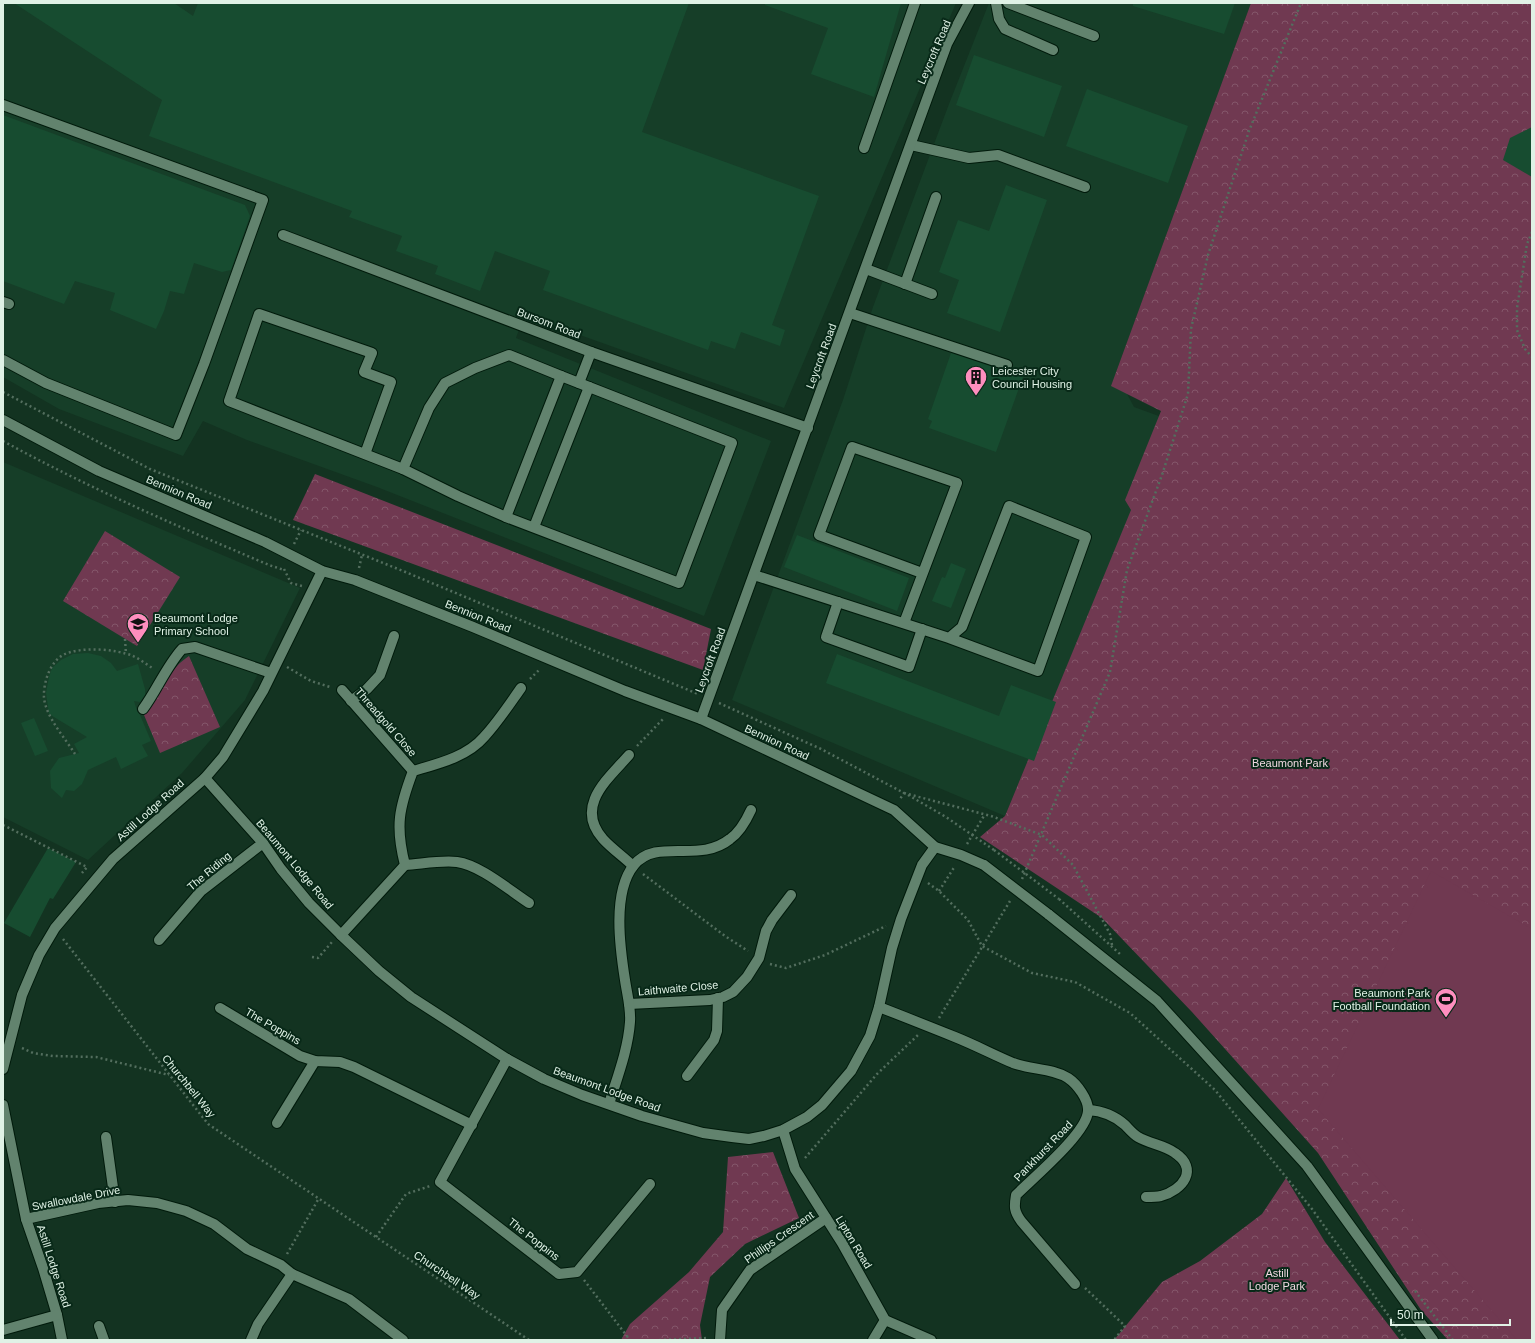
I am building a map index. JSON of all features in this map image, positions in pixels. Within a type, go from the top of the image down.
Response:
[{"type":"street","points":[[864,148],[915,3]]},
{"type":"street","name":"Leycroft Road","points":[[701,719],[947,44],[969,3]]},
{"type":"street","points":[[996,3],[999,19],[1005,29],[1053,50]]},
{"type":"street","points":[[1008,3],[1094,36]]},
{"type":"street","points":[[3,104],[263,200],[204,364],[176,435],[46,383],[3,360]]},
{"type":"street","points":[[911,145],[969,158],[998,155],[1085,187]]},
{"type":"street","points":[[904,284],[936,197]]},
{"type":"street","name":"Bursom Road","points":[[283,235],[591,352],[808,428]]},
{"type":"street","points":[[866,268],[932,294]]},
{"type":"street","points":[[850,313],[1007,365]]},
{"type":"street","points":[[365,454],[391,382],[364,372],[372,353],[259,314],[229,401],[403,469],[458,496],[506,516],[679,583],[732,443],[589,388],[509,355],[475,368],[445,383],[430,408],[403,469]]},
{"type":"street","points":[[579,383],[591,352]]},
{"type":"street","points":[[506,516],[561,376]]},
{"type":"street","points":[[534,527],[589,388]]},
{"type":"street","name":"Bennion Road","points":[[3,420],[99,471],[265,542],[322,571],[357,581],[473,627],[625,691],[701,719],[894,810],[935,847]]},
{"type":"street","points":[[904,623],[957,483],[852,447],[819,534],[922,573]]},
{"type":"street","points":[[754,575],[949,638],[1038,671],[1086,537],[1009,506],[962,627],[949,638]]},
{"type":"street","name":"Astill Lodge Road","points":[[3,1069],[22,995],[39,955],[54,928],[113,859],[204,778],[223,757],[263,691],[322,571]]},
{"type":"street","points":[[838,602],[826,638],[909,667],[922,629]]},
{"type":"street","points":[[351,701],[368,689],[380,674],[394,636]]},
{"type":"street","points":[[143,709],[182,649],[195,647],[271,673]]},
{"type":"street","name":"Threadgold Close","points":[[413,771],[453,758],[483,739],[521,688]]},
{"type":"street","name":"Threadgold Close","points":[[342,690],[413,771]]},
{"type":"street","points":[[629,755],[597,793],[592,805],[592,816],[596,829],[603,839],[633,866]]},
{"type":"street","name":"Threadgold Close","points":[[405,865],[398,828],[400,809],[413,771]]},
{"type":"street","name":"Beaumont Lodge Road","points":[[204,778],[263,844],[309,903],[340,935],[379,971],[411,997],[507,1059],[544,1079],[582,1095],[642,1116],[710,1134],[749,1139],[783,1130],[807,1117],[822,1106],[851,1071],[870,1036],[879,1007],[892,948],[901,919],[922,865],[935,847]]},
{"type":"street","name":"Laithwaite Close","points":[[608,1104],[627,1045],[630,1021],[621,951],[620,920],[622,894],[626,879],[633,866],[641,857],[651,853],[671,850],[700,851],[715,848],[730,840],[742,827],[751,810]]},
{"type":"street","name":"The Riding","points":[[159,940],[201,891],[263,844]]},
{"type":"street","points":[[935,847],[961,855],[984,865],[1157,1001],[1307,1166],[1433,1340]]},
{"type":"street","points":[[340,935],[405,865],[456,862],[468,864],[529,903]]},
{"type":"street","name":"Laithwaite Close","points":[[629,1004],[718,998],[733,992],[747,977],[759,958],[766,931],[790,895]]},
{"type":"street","points":[[687,1076],[714,1040],[717,1031],[718,998]]},
{"type":"street","points":[[879,1007],[1015,1063],[1061,1074],[1070,1079],[1079,1088],[1085,1099],[1088,1110],[1100,1111],[1110,1115],[1121,1122],[1137,1137],[1169,1150],[1185,1161],[1187,1172],[1184,1182],[1176,1189],[1161,1196],[1146,1197]]},
{"type":"street","name":"The Poppins","points":[[220,1008],[300,1056],[315,1061],[340,1062],[354,1067],[472,1126]]},
{"type":"street","points":[[440,1182],[472,1126],[507,1059]]},
{"type":"street","points":[[277,1123],[315,1061]]},
{"type":"street","name":"Astill Lodge Road","points":[[3,1105],[26,1219],[57,1314],[62,1340]]},
{"type":"street","name":"Pankhurst Road","points":[[1075,1284],[1021,1221],[1015,1212],[1015,1204],[1016,1195],[1083,1128],[1088,1110]]},
{"type":"street","name":"Lipton Road","points":[[783,1130],[796,1168],[842,1243],[885,1320]]},
{"type":"street","points":[[106,1137],[116,1202]]},
{"type":"street","name":"The Poppins","points":[[440,1182],[559,1274],[577,1272]]},
{"type":"street","points":[[577,1272],[650,1184]]},
{"type":"street","name":"Swallowdale Drive","points":[[26,1219],[98,1203],[128,1200],[157,1203],[186,1211],[214,1224],[247,1249],[281,1265],[292,1274],[349,1299],[403,1340]]},
{"type":"street","name":"Phillips Crescent","points":[[720,1339],[722,1310],[750,1270],[826,1218]]},
{"type":"street","points":[[251,1340],[258,1324],[292,1274]]},
{"type":"street","points":[[3,1330],[57,1314]]},
{"type":"street","points":[[873,1340],[885,1320],[931,1340]]},
{"type":"street","points":[[99,1326],[104,1340]]},
{"type":"path","points":[[1021,882],[1110,672],[1127,570],[1162,475],[1188,394],[1191,329],[1208,255],[1249,131],[1301,3]]},
{"type":"path","points":[[1532,232],[1527,244],[1517,308],[1517,330],[1525,349],[1532,357]]},
{"type":"path","points":[[3,392],[150,469],[418,577],[708,698],[821,749],[946,817],[994,850],[1059,899]]},
{"type":"path","points":[[3,442],[135,508],[284,570]]},
{"type":"path","points":[[124,639],[126,654]]},
{"type":"path","points":[[75,754],[48,712],[44,697],[46,679],[54,663],[63,655],[75,651],[108,650],[132,656],[164,675]]},
{"type":"path","points":[[521,688],[550,659]]},
{"type":"path","points":[[277,662],[311,680],[342,690]]},
{"type":"path","points":[[629,755],[672,709]]},
{"type":"path","points":[[904,793],[991,816],[1042,835],[1073,865],[1110,934],[1116,969]]},
{"type":"path","points":[[894,810],[904,793]]},
{"type":"path","points":[[3,825],[87,867],[78,879]]},
{"type":"path","points":[[633,866],[725,936],[759,958],[771,964],[786,968],[826,955],[901,919]]},
{"type":"path","points":[[917,877],[939,891],[968,920],[982,946],[1032,973],[1075,982],[1130,1013],[1214,1090],[1312,1208],[1406,1340]]},
{"type":"path","points":[[796,1168],[877,1074],[941,1017],[982,946],[1014,895]]},
{"type":"path","name":"Churchbell Way","points":[[54,928],[208,1124],[529,1340]]},
{"type":"path","points":[[312,957],[318,958],[327,945],[340,935]]},
{"type":"path","points":[[10,1043],[33,1053],[53,1056],[96,1057],[170,1075]]},
{"type":"path","points":[[376,1237],[406,1194],[440,1182]]},
{"type":"path","points":[[281,1265],[319,1198]]},
{"type":"path","points":[[577,1272],[630,1340]]},
{"type":"path","points":[[1075,1284],[1087,1288],[1126,1326],[1114,1340]]},
{"type":"path","points":[[659,1340],[720,1339]]},
{"type":"shaded area","points":[[3,3],[956,3],[784,408],[524,315],[516,338],[771,441],[704,616],[377,487],[247,440],[203,421],[183,456],[59,409],[3,377]]},
{"type":"shaded area","points":[[989,3],[1251,3],[1116,373],[1134,407],[1167,419],[1132,510],[1005,816],[732,700],[843,400],[873,307],[949,104]]},
{"type":"shaded area","name":"Beaumont Lodge Primary School","points":[[3,462],[300,588],[245,700],[182,773],[88,860],[3,817]]},
{"type":"green space","name":"Beaumont Park","points":[[1251,3],[1532,3],[1532,1340],[1448,1340],[1421,1310],[1318,1153],[1192,1012],[1102,918],[980,837],[1005,816],[1131,510],[1125,500],[1161,411],[1111,386]]},
{"type":"green space","points":[[315,474],[711,629],[703,670],[293,520]]},
{"type":"green space","points":[[105,531],[180,577],[137,646],[63,601]]},
{"type":"green space","points":[[189,656],[220,727],[160,753],[144,715],[172,672]]},
{"type":"green space","name":"Beaumont Park Football Foundation","points":[[1431,871],[1532,929],[1532,1340],[1517,1340],[1318,1109]]},
{"type":"green space","points":[[773,1152],[799,1218],[745,1244],[710,1277],[700,1325],[702,1340],[621,1340],[630,1324],[689,1272],[723,1232],[728,1157]]},
{"type":"green space","name":"Astill Lodge Park","points":[[1286,1178],[1325,1242],[1400,1340],[1114,1340],[1162,1282],[1200,1261],[1262,1214]]},
{"type":"building","points":[[14,3],[174,3],[193,16],[198,3],[689,3],[642,132],[819,196],[772,325],[785,330],[780,346],[741,332],[735,349],[711,341],[708,350],[543,290],[550,271],[495,251],[480,291],[435,274],[438,266],[396,251],[402,236],[349,217],[352,211],[149,136],[162,100]]},
{"type":"building","points":[[765,3],[901,3],[874,97],[811,74],[828,28],[765,5]]},
{"type":"building","points":[[1133,3],[1235,3],[1224,34],[1133,6]]},
{"type":"building","points":[[974,55],[1062,86],[1044,137],[956,105]]},
{"type":"building","points":[[1087,89],[1188,126],[1168,183],[1066,146]]},
{"type":"building","points":[[3,115],[245,205],[250,216],[231,270],[222,272],[194,263],[184,294],[170,291],[164,311],[156,329],[110,310],[115,293],[75,281],[64,304],[3,281]]},
{"type":"building","points":[[1532,127],[1532,177],[1503,160],[1510,138]]},
{"type":"building","points":[[1006,185],[1047,200],[1000,332],[947,313],[959,280],[939,272],[958,220],[989,231]]},
{"type":"building","name":"Leicester City Council Housing","points":[[951,353],[1005,371],[1011,370],[1024,374],[996,452],[929,428],[932,421],[928,419]]},
{"type":"building","points":[[797,535],[909,578],[897,611],[784,567]]},
{"type":"building","points":[[951,563],[966,569],[951,608],[932,601],[942,577],[945,578]]},
{"type":"building","points":[[88,653],[101,656],[111,663],[117,671],[138,664],[145,689],[145,695],[140,702],[134,701],[151,741],[142,745],[148,756],[121,769],[116,757],[88,770],[82,784],[74,791],[66,790],[62,798],[51,788],[50,771],[59,758],[79,753],[74,744],[87,737],[49,714],[46,693],[52,668],[61,660],[73,654]]},
{"type":"building","points":[[837,654],[999,716],[1011,685],[1056,702],[1034,761],[826,683]]},
{"type":"building","points":[[34,718],[48,751],[35,756],[21,723]]},
{"type":"building","points":[[48,848],[76,862],[53,899],[50,898],[30,937],[4,923]]},
{"type":"place","name":"Leicester City Council Housing","points":[[976,396]]},
{"type":"place","name":"Beaumont Lodge Primary School","points":[[138,644]]},
{"type":"place","name":"Beaumont Park Football Foundation","points":[[1446,1018]]}]
